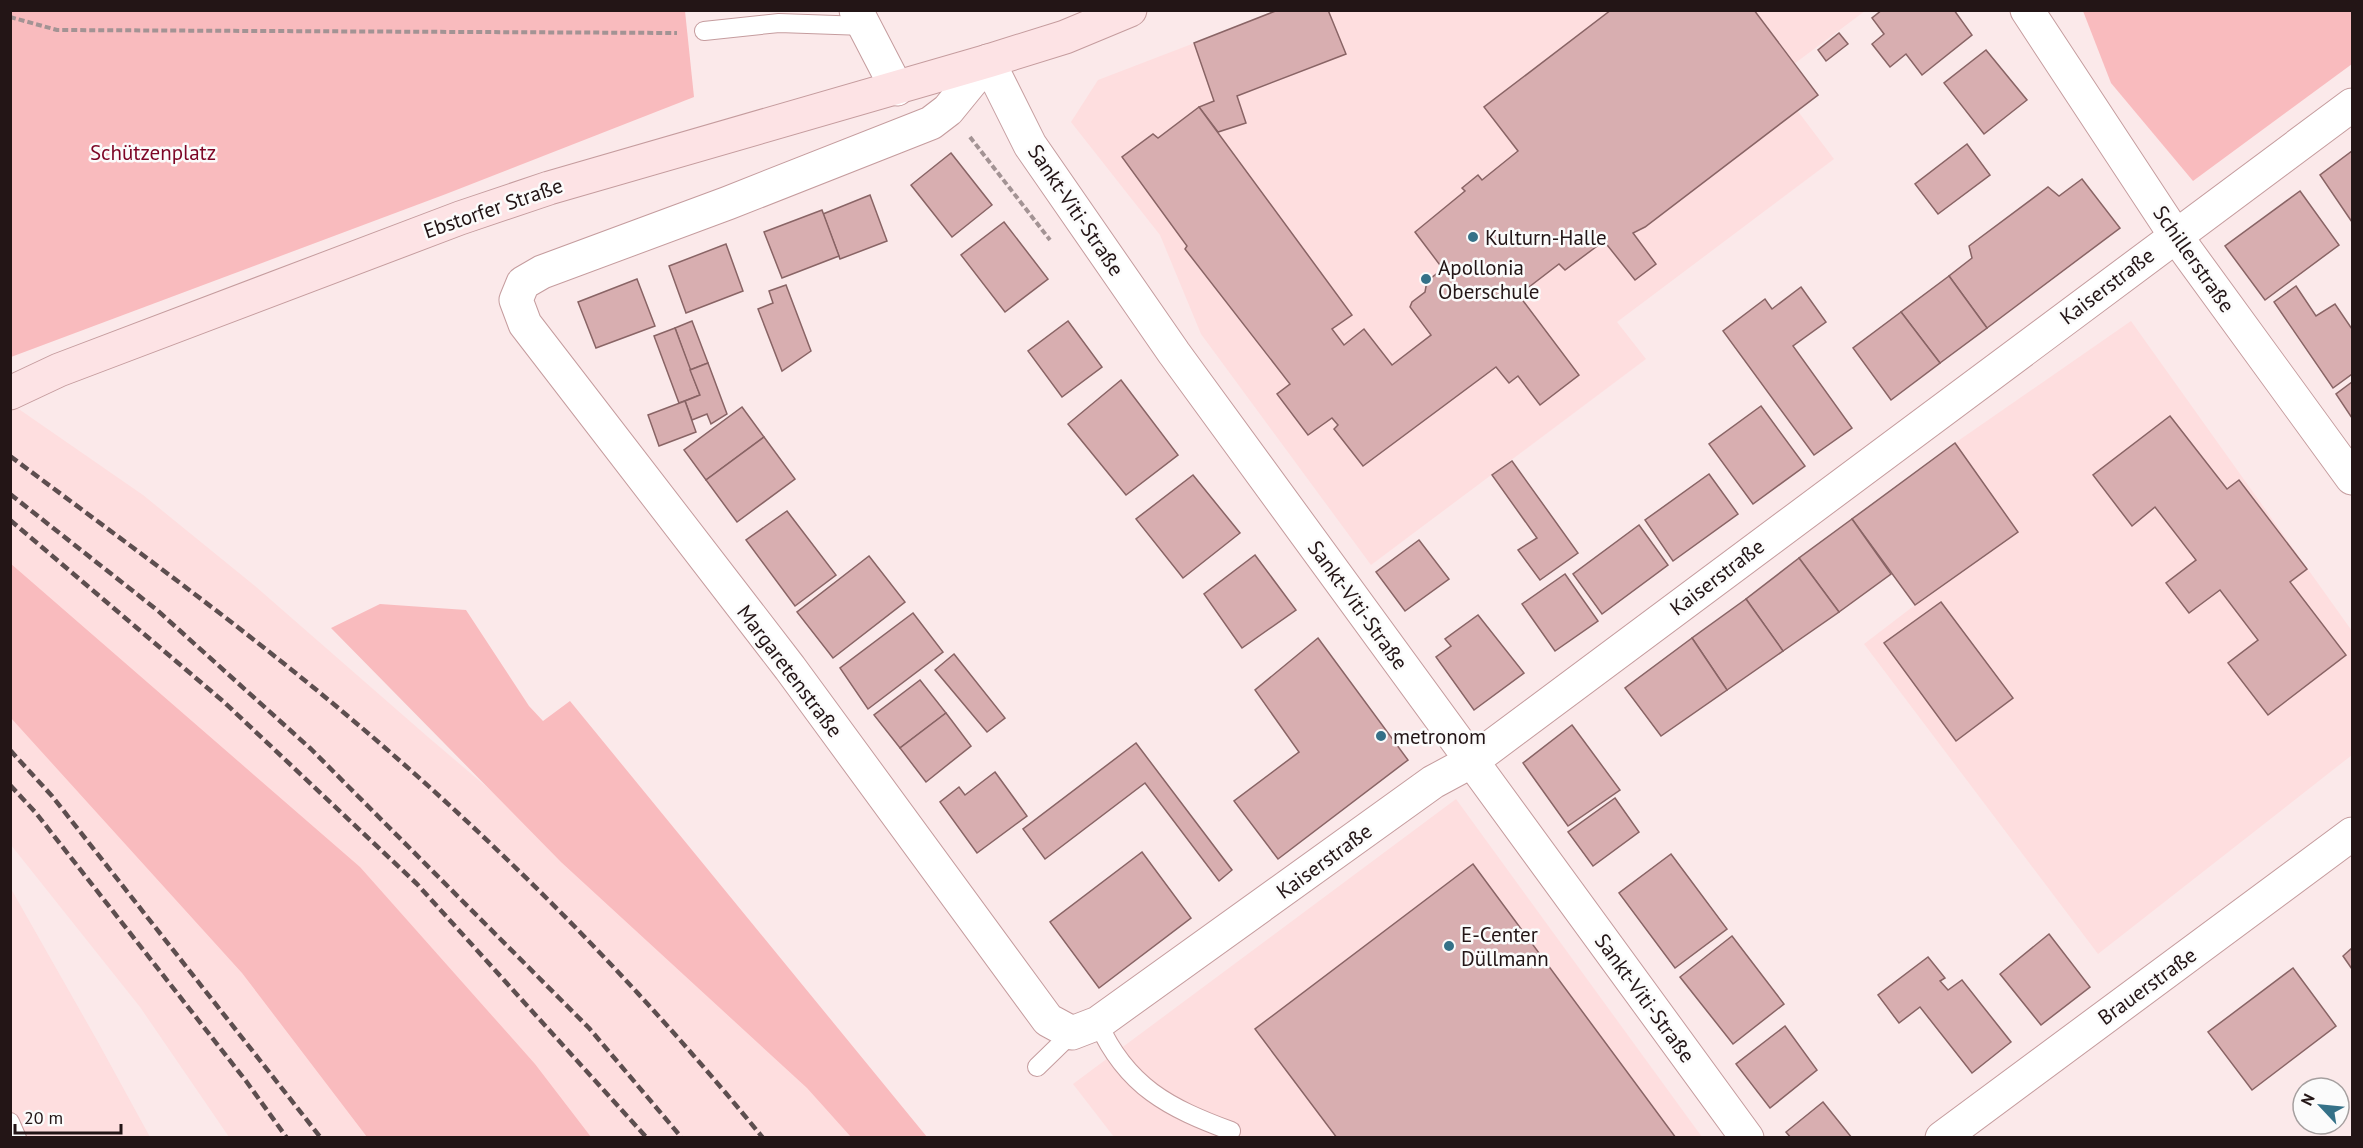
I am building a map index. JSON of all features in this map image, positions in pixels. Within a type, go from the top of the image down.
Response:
[{"type":"main road","name":"Ebstorfer Straße","points":[[10,393],[59,370],[460,218],[549,188],[988,61],[1065,37],[1130,10]]},
{"type":"street","points":[[860,18],[897,89]]},
{"type":"street","name":"Schillerstraße","points":[[2037,18],[2175,235],[2352,478]]},
{"type":"street","points":[[948,110],[988,61]]},
{"type":"street","name":"Sankt-Viti-Straße","points":[[988,61],[1030,145],[1174,353],[1747,1137]]},
{"type":"street","name":"Kaiserstraße","points":[[1085,1028],[1433,782],[1472,761],[2352,105]]},
{"type":"street","name":"Margaretenstraße","points":[[948,110],[931,123],[750,195],[542,272],[523,283],[516,300],[525,324],[790,668],[1048,1020],[1085,1028]]},
{"type":"street","name":"Brauerstraße","points":[[1942,1137],[2352,834]]},
{"type":"lane","points":[[704,31],[860,18]]},
{"type":"lane","points":[[1037,1066],[1085,1028],[1108,1046],[1157,1098],[1184,1113],[1231,1131]]},
{"type":"lane","points":[[10,1122],[17,1137]]},
{"type":"path","points":[[10,17],[57,30],[704,31]]},
{"type":"path","points":[[948,110],[1055,247]]},
{"type":"shaded area","name":"Apollonia Oberschule","points":[[1278,11],[1865,11],[1794,64],[1818,95],[1797,110],[1834,159],[1617,322],[1646,359],[1371,565],[1201,334],[1160,235],[1071,122],[1098,80]]},
{"type":"shaded area","points":[[2131,321],[2352,631],[2352,755],[2098,954],[1864,644],[1915,605],[1852,519],[1955,443]]},
{"type":"shaded area","points":[[10,403],[143,495],[255,586],[582,868],[882,1137],[229,1137],[140,1007],[11,845]]},
{"type":"shaded area","points":[[1456,799],[1702,1137],[1114,1137],[1073,1084]]},
{"type":"shaded area","points":[[10,887],[98,1042],[150,1137],[11,1137]]},
{"type":"green space","name":"Schützenplatz","points":[[11,10],[685,11],[694,97],[446,194],[11,357]]},
{"type":"green space","points":[[2083,11],[2352,11],[2352,64],[2193,181],[2111,83]]},
{"type":"green space","points":[[10,563],[360,867],[535,1064],[591,1137],[367,1137],[242,973],[11,718]]},
{"type":"green space","points":[[380,604],[466,610],[529,706],[543,721],[570,701],[927,1137],[851,1137],[807,1088],[561,862],[331,628]]},
{"type":"building","points":[[1278,10],[1328,10],[1346,54],[1237,96],[1246,123],[1218,132],[1199,107],[1214,101],[1194,43]]},
{"type":"building","points":[[1611,10],[1754,10],[1818,95],[1645,227],[1633,233],[1656,264],[1635,280],[1604,241],[1565,270],[1559,264],[1516,297],[1518,300],[1521,298],[1579,375],[1540,405],[1518,376],[1509,383],[1496,367],[1363,466],[1334,429],[1338,425],[1332,418],[1308,435],[1277,394],[1290,384],[1185,249],[1187,246],[1122,157],[1153,134],[1158,138],[1199,107],[1352,315],[1332,329],[1344,345],[1364,329],[1392,365],[1431,335],[1410,307],[1412,302],[1425,292],[1427,281],[1443,269],[1415,232],[1465,191],[1462,188],[1478,175],[1482,180],[1518,151],[1484,107]]},
{"type":"building","points":[[1882,10],[1954,10],[1972,35],[1922,75],[1906,54],[1890,67],[1872,44],[1884,34],[1872,18]]},
{"type":"building","points":[[1839,33],[1848,44],[1826,61],[1818,50]]},
{"type":"building","points":[[1986,50],[2027,100],[1984,134],[1944,83]]},
{"type":"building","points":[[1967,144],[1990,175],[1938,214],[1915,184]]},
{"type":"building","points":[[2352,151],[2352,222],[2320,175]]},
{"type":"building","points":[[951,153],[992,205],[952,237],[911,185]]},
{"type":"building","points":[[2082,179],[2120,228],[1987,328],[1949,276],[1972,258],[1969,246],[2048,187],[2059,196]]},
{"type":"building","points":[[2300,191],[2339,245],[2265,300],[2225,246]]},
{"type":"building","points":[[870,195],[887,241],[840,259],[823,214]]},
{"type":"building","points":[[822,210],[839,256],[782,278],[764,232]]},
{"type":"building","points":[[1004,222],[1048,279],[1005,312],[961,255]]},
{"type":"building","points":[[726,244],[743,291],[686,313],[669,266]]},
{"type":"building","points":[[1949,276],[1987,328],[1940,363],[1901,312]]},
{"type":"building","points":[[637,279],[655,326],[596,348],[578,302]]},
{"type":"building","points":[[786,285],[811,351],[782,371],[758,309],[773,303],[769,291]]},
{"type":"building","points":[[2296,286],[2316,316],[2335,304],[2352,329],[2352,374],[2333,388],[2274,302]]},
{"type":"building","points":[[1801,287],[1826,322],[1793,346],[1852,428],[1814,455],[1723,331],[1765,299],[1772,309]]},
{"type":"building","points":[[1901,312],[1940,363],[1891,400],[1853,348]]},
{"type":"building","points":[[692,321],[708,363],[690,370],[675,328]]},
{"type":"building","points":[[1068,321],[1102,367],[1062,397],[1028,351]]},
{"type":"building","points":[[675,328],[700,395],[679,403],[654,336]]},
{"type":"building","points":[[708,363],[727,414],[711,424],[707,414],[692,420],[685,401],[700,395],[690,370]]},
{"type":"building","points":[[1121,380],[1178,455],[1126,495],[1068,424]]},
{"type":"building","points":[[2352,382],[2352,418],[2336,394]]},
{"type":"building","points":[[685,401],[696,432],[659,446],[648,415]]},
{"type":"building","points":[[1761,406],[1805,466],[1753,504],[1709,444]]},
{"type":"building","points":[[742,407],[764,437],[706,480],[684,450]]},
{"type":"building","points":[[2170,416],[2227,489],[2239,480],[2307,569],[2290,582],[2346,655],[2268,715],[2228,663],[2258,640],[2220,590],[2189,613],[2166,583],[2196,560],[2155,507],[2132,526],[2093,475]]},
{"type":"building","points":[[764,437],[795,479],[737,522],[706,480]]},
{"type":"building","points":[[1955,443],[2018,532],[1915,605],[1852,519]]},
{"type":"building","points":[[1512,461],[1578,553],[1540,580],[1518,550],[1537,538],[1492,475]]},
{"type":"building","points":[[1709,474],[1738,514],[1673,561],[1645,520]]},
{"type":"building","points":[[1193,475],[1240,533],[1183,578],[1136,519]]},
{"type":"building","points":[[787,511],[836,575],[795,606],[746,540]]},
{"type":"building","points":[[1852,519],[1891,574],[1839,612],[1799,558]]},
{"type":"building","points":[[1639,525],[1668,565],[1602,614],[1573,574]]},
{"type":"building","points":[[1419,540],[1449,579],[1405,611],[1376,572]]},
{"type":"building","points":[[1255,555],[1296,610],[1242,648],[1204,594]]},
{"type":"building","points":[[869,556],[905,602],[833,658],[797,612]]},
{"type":"building","points":[[1799,558],[1839,612],[1783,651],[1746,599]]},
{"type":"building","points":[[1565,574],[1598,621],[1555,651],[1522,604]]},
{"type":"building","points":[[1746,599],[1783,651],[1727,690],[1692,638]]},
{"type":"building","points":[[1941,602],[2013,698],[1956,741],[1884,643]]},
{"type":"building","points":[[913,613],[943,652],[868,709],[840,668]]},
{"type":"building","points":[[1478,615],[1524,673],[1474,710],[1436,657],[1451,646],[1445,639]]},
{"type":"building","points":[[1318,638],[1408,760],[1278,859],[1234,801],[1299,752],[1255,690]]},
{"type":"building","points":[[1692,638],[1727,690],[1661,736],[1625,688]]},
{"type":"building","points":[[954,654],[1005,718],[987,732],[935,670]]},
{"type":"building","points":[[920,680],[946,713],[900,748],[874,715]]},
{"type":"building","points":[[946,713],[971,746],[926,782],[900,748]]},
{"type":"building","points":[[1572,725],[1620,790],[1568,826],[1523,763]]},
{"type":"building","points":[[1136,743],[1232,870],[1219,881],[1145,783],[1045,859],[1023,829]]},
{"type":"building","points":[[995,772],[1027,816],[977,853],[940,802],[959,787],[965,795]]},
{"type":"building","points":[[1615,798],[1639,832],[1593,866],[1568,832]]},
{"type":"building","points":[[1142,852],[1191,918],[1099,988],[1050,922]]},
{"type":"building","points":[[1671,854],[1727,929],[1675,968],[1619,893]]},
{"type":"building","name":"E-Center Düllmann","points":[[1473,864],[1676,1138],[1337,1138],[1255,1029]]},
{"type":"building","points":[[2049,934],[2090,987],[2041,1025],[2000,974]]},
{"type":"building","points":[[1732,936],[1784,1004],[1733,1044],[1680,977]]},
{"type":"building","points":[[2352,948],[2352,969],[2343,956]]},
{"type":"building","points":[[1928,957],[1945,978],[1940,981],[1948,990],[1962,980],[2011,1042],[1972,1073],[1920,1007],[1899,1023],[1878,995]]},
{"type":"building","points":[[2293,968],[2336,1026],[2252,1090],[2208,1032]]},
{"type":"building","points":[[1785,1026],[1817,1070],[1770,1108],[1736,1064]]},
{"type":"building","points":[[1823,1102],[1852,1138],[1791,1138],[1786,1132]]},
{"type":"railway","points":[[10,456],[262,646],[400,761],[510,862],[615,969],[666,1024],[763,1138]]},
{"type":"railway","points":[[10,494],[157,610],[311,749],[589,1028],[682,1138]]},
{"type":"railway","points":[[10,520],[224,702],[417,884],[647,1138]]},
{"type":"railway","points":[[10,750],[52,796],[321,1138]]},
{"type":"railway","points":[[10,785],[36,813],[246,1081],[287,1138]]},
{"type":"place","name":"Kulturn-Halle","points":[[1473,237]]},
{"type":"place","name":"Apollonia Oberschule","points":[[1426,279]]},
{"type":"place","name":"metronom","points":[[1381,736]]},
{"type":"place","name":"E-Center Düllmann","points":[[1449,946]]}]
